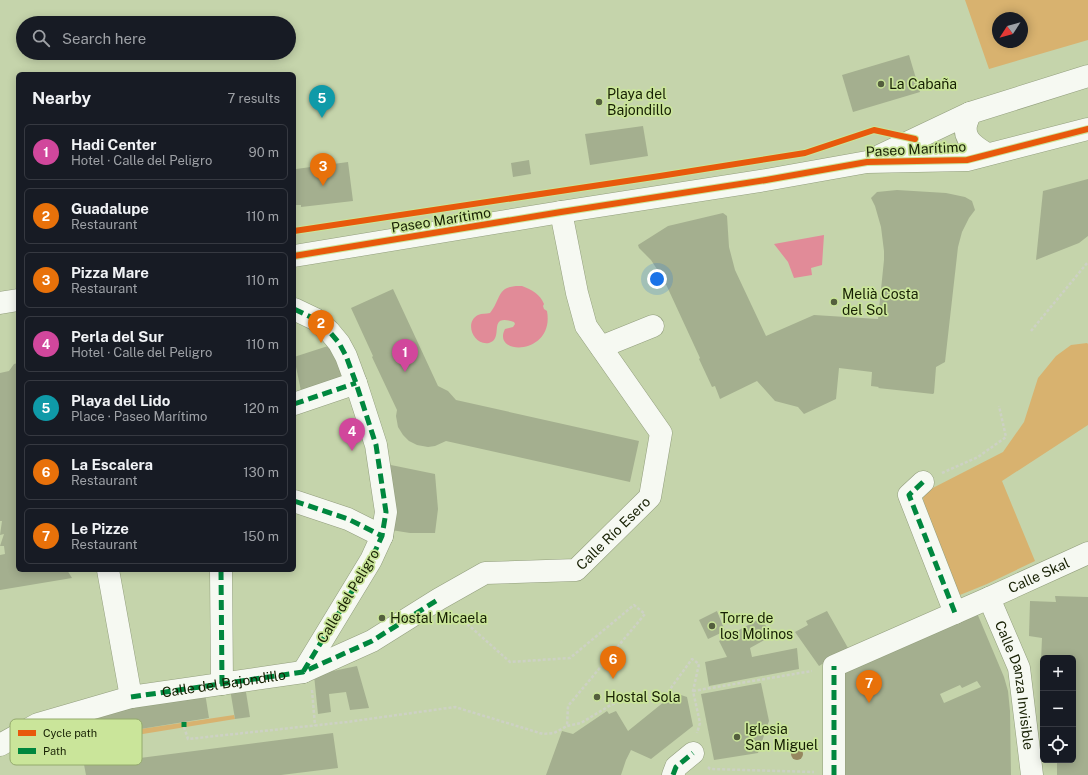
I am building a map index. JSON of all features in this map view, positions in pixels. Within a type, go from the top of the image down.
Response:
[{"type":"street","name":"Paseo Marítimo","points":[[867,162],[970,113],[1088,76]]},
{"type":"street","name":"Paseo Marítimo","points":[[970,113],[966,127],[968,138],[974,147],[987,154]]},
{"type":"street","name":"Paseo Marítimo","points":[[296,256],[766,180],[867,162],[967,160],[1088,129]]},
{"type":"street","name":"Calle Río Esero","points":[[439,599],[485,573],[576,570],[650,497],[661,433],[586,326],[577,293],[561,212]]},
{"type":"street","points":[[0,303],[16,300]]},
{"type":"street","name":"Calle del Peligro","points":[[296,310],[315,319],[339,342],[346,356],[376,445],[386,512],[382,536],[371,560],[307,681]]},
{"type":"street","points":[[601,347],[653,326]]},
{"type":"street","points":[[296,403],[356,383]]},
{"type":"street","points":[[923,482],[909,495],[955,613]]},
{"type":"street","points":[[296,502],[348,519],[382,536]]},
{"type":"street","name":"Calle Skal","points":[[834,774],[834,666],[1088,553]]},
{"type":"street","points":[[108,572],[131,697]]},
{"type":"street","points":[[221,572],[222,684]]},
{"type":"street","name":"Calle Danza Invisible","points":[[989,598],[1019,668],[1032,775]]},
{"type":"street","name":"Calle del Bajondillo","points":[[55,719],[131,697],[222,684],[307,681],[439,599]]},
{"type":"street","name":"Calle del Bajondillo","points":[[0,745],[10,739]]},
{"type":"street","points":[[673,775],[676,768],[693,753]]},
{"type":"path","points":[[1031,331],[1088,262]]},
{"type":"path","points":[[923,482],[978,457],[1006,437],[999,406]]},
{"type":"path","points":[[439,599],[510,662],[570,658],[634,605],[645,614],[568,706],[567,726]]},
{"type":"path","points":[[184,727],[188,739],[315,726],[455,707],[543,734],[554,733],[567,726],[581,723],[609,706],[637,694],[665,696],[692,659],[698,664],[694,691],[700,723],[693,753]]},
{"type":"path","points":[[694,691],[795,674]]},
{"type":"path","points":[[307,681],[315,726]]},
{"type":"path","points":[[710,769],[834,774]]},
{"type":"shaded area","points":[[965,0],[1088,0],[1088,40],[989,69]]},
{"type":"shaded area","points":[[824,235],[822,265],[811,268],[812,275],[794,278],[788,262],[774,244]]},
{"type":"shaded area","points":[[514,286],[522,286],[538,295],[544,304],[544,309],[547,311],[547,326],[542,337],[534,344],[524,347],[514,347],[507,344],[503,338],[505,329],[513,327],[515,324],[514,322],[506,320],[501,321],[498,324],[494,341],[483,343],[479,341],[472,333],[471,328],[474,318],[480,314],[490,313],[504,290]]},
{"type":"shaded area","points":[[1087,343],[1088,425],[1002,481],[1035,561],[987,584],[955,597],[924,517],[923,493],[1003,452],[1024,422],[1038,378],[1056,356],[1071,345]]},
{"type":"shaded area","points":[[234,715],[235,719],[142,734],[142,729]]},
{"type":"building","name":"La Cabaña","points":[[909,55],[920,92],[853,112],[842,75]]},
{"type":"building","points":[[643,126],[648,156],[590,165],[585,134]]},
{"type":"building","points":[[529,160],[531,174],[513,177],[511,163]]},
{"type":"building","points":[[348,162],[353,201],[301,207],[301,205],[296,205],[296,169]]},
{"type":"building","points":[[1088,179],[1088,236],[1079,243],[1036,260],[1043,191]]},
{"type":"building","points":[[897,190],[946,193],[965,197],[972,201],[975,210],[962,232],[958,247],[945,362],[936,367],[934,393],[878,388],[879,387],[871,386],[872,372],[839,368],[836,399],[804,414],[798,407],[775,401],[757,381],[720,399],[715,386],[712,387],[664,280],[651,260],[639,248],[638,245],[668,226],[723,213],[727,216],[729,247],[735,270],[766,336],[814,315],[878,319],[884,251],[881,227],[871,198],[877,192]]},
{"type":"building","points":[[393,289],[438,386],[448,391],[456,400],[639,441],[630,482],[446,441],[435,446],[428,447],[417,445],[409,441],[398,427],[396,416],[397,410],[351,308]]},
{"type":"building","points":[[328,346],[333,346],[347,380],[302,396],[296,367],[296,356]]},
{"type":"building","points":[[16,364],[16,572],[68,572],[72,578],[0,590],[0,555],[5,554],[4,546],[0,546],[4,534],[0,535],[2,521],[0,521],[0,373],[9,371]]},
{"type":"building","points":[[386,464],[435,474],[438,509],[435,533],[410,533],[391,530]]},
{"type":"building","points":[[1055,596],[1088,597],[1088,775],[1057,775],[1057,763],[1076,763],[1076,655],[1041,655],[1042,638],[1029,636],[1030,601],[1056,602]]},
{"type":"building","name":"Torre de los Molinos","points":[[717,611],[725,631],[708,639],[699,620]]},
{"type":"building","points":[[827,611],[848,648],[819,666],[795,632],[808,625],[806,621]]},
{"type":"building","points":[[977,613],[1004,677],[1008,691],[1010,711],[1011,775],[843,775],[838,675]],"holes":[[[977,681],[981,687],[944,703],[940,694],[960,685],[962,688]]]},
{"type":"building","points":[[761,618],[772,636],[750,648],[752,657],[797,648],[799,669],[709,686],[705,662],[727,657],[719,641]]},
{"type":"building","points":[[357,666],[369,708],[350,710],[346,692],[329,694],[331,712],[318,714],[314,675]]},
{"type":"building","name":"Iglesia San Miguel","points":[[761,683],[769,721],[758,753],[714,760],[701,694]]},
{"type":"building","points":[[245,686],[250,717],[235,719],[230,689]]},
{"type":"building","points":[[205,693],[209,718],[142,729],[142,719],[75,719],[79,717]]},
{"type":"building","points":[[675,693],[687,697],[693,726],[651,759],[631,750],[621,775],[546,775],[562,731],[573,734],[607,711],[609,714],[616,711],[628,731]]},
{"type":"building","points":[[333,733],[338,768],[281,775],[86,775],[84,765],[142,765],[142,758]]},
{"type":"marked path","points":[[296,310],[315,319],[329,331],[339,343],[346,356],[376,445],[386,512],[382,536],[371,560],[303,672]]},
{"type":"marked path","points":[[296,403],[356,383]]},
{"type":"marked path","points":[[923,482],[909,495],[955,613]]},
{"type":"marked path","points":[[296,502],[348,519],[382,536]]},
{"type":"marked path","points":[[221,572],[222,684]]},
{"type":"marked path","points":[[131,697],[303,672],[372,641],[439,599]]},
{"type":"marked path","points":[[834,666],[834,775]]},
{"type":"marked path","points":[[184,722],[184,727]]},
{"type":"marked path","points":[[673,775],[676,767],[693,753]]},
{"type":"cycle path","points":[[296,256],[766,180],[867,162],[967,160],[1088,129]]},
{"type":"cycle path","points":[[296,231],[805,153],[874,130],[915,139]]},
{"type":"place","name":"La Cabaña","points":[[881,84]]},
{"type":"place","name":"Playa del Bajondillo","points":[[599,102]]},
{"type":"place","name":"Playa del Lido","points":[[322,118]]},
{"type":"place","name":"Pizza Mare","points":[[323,186]]},
{"type":"place","name":"Melià Costa del Sol","points":[[834,302]]},
{"type":"place","name":"Guadalupe","points":[[321,343]]},
{"type":"place","name":"Hadi Center","points":[[405,372]]},
{"type":"place","name":"Perla del Sur","points":[[352,451]]},
{"type":"place","name":"Hostal Micaela","points":[[382,618]]},
{"type":"place","name":"Torre de los Molinos","points":[[712,626]]},
{"type":"place","name":"La Escalera","points":[[613,679]]},
{"type":"place","name":"Hostal Sola","points":[[597,697]]},
{"type":"place","name":"Le Pizze","points":[[869,703]]},
{"type":"place","name":"Iglesia San Miguel","points":[[737,737]]}]
